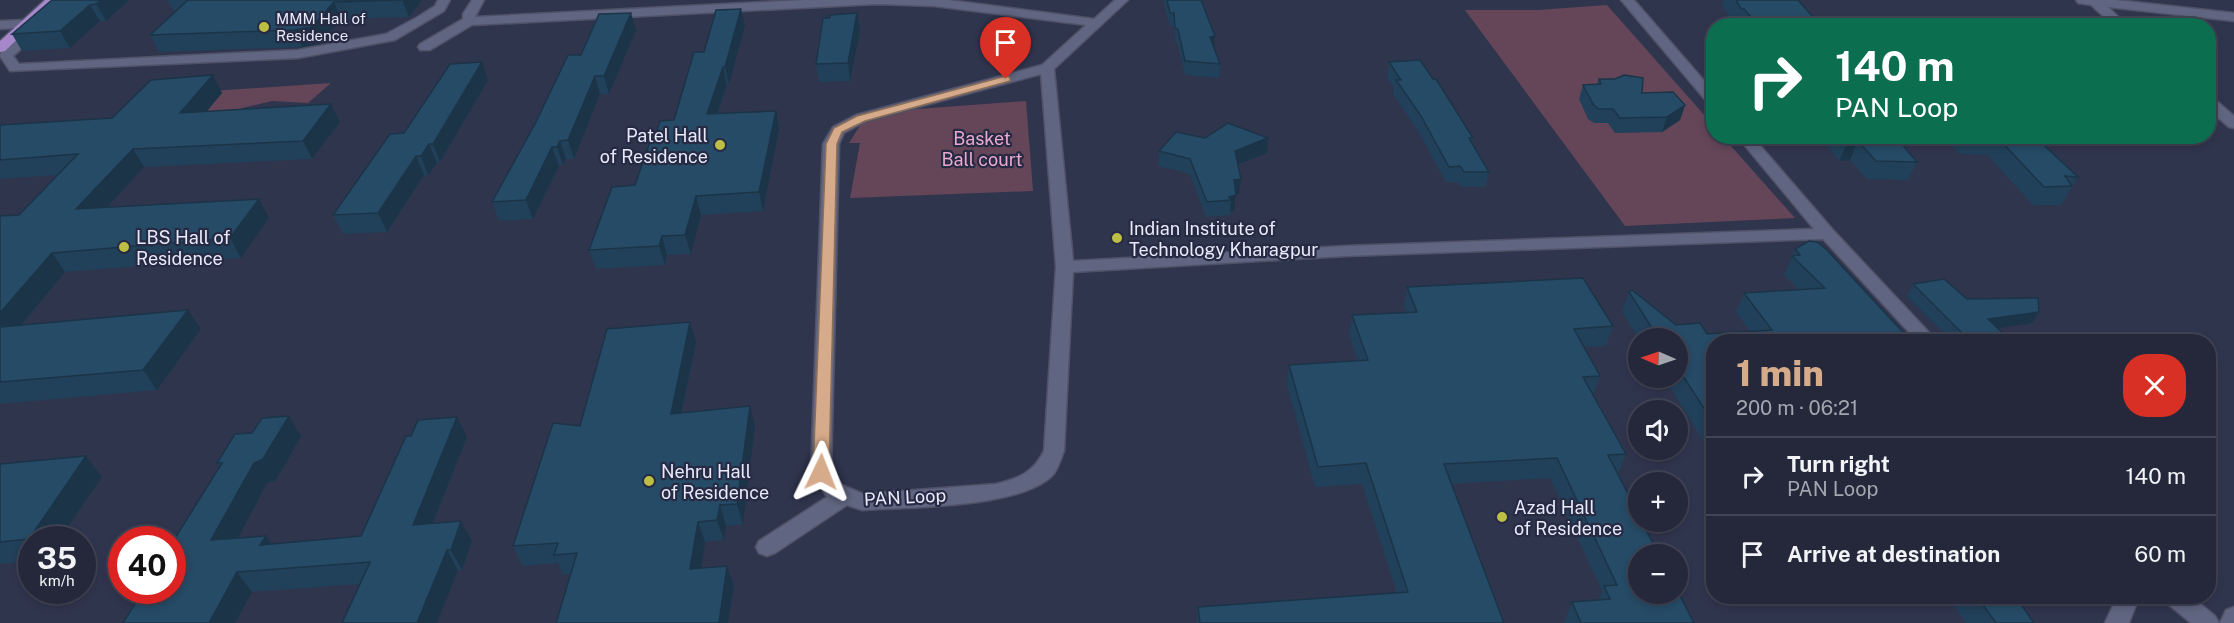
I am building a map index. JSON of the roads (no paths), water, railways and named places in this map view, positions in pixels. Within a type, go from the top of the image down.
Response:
[{"type":"main road","points":[[0,48],[52,0]]},
{"type":"street","points":[[71,0],[6,55],[15,68],[298,54],[390,37],[440,8],[444,0]]},
{"type":"street","points":[[469,21],[469,14],[478,0]]},
{"type":"street","points":[[425,47],[469,21],[877,0],[934,2],[1097,23]]},
{"type":"street","name":"PAN Loop","points":[[1047,68],[1065,267],[1054,451],[1045,470],[1020,485],[996,492],[862,502],[835,491],[821,472],[831,144],[838,130],[861,118],[1047,68],[1122,0]]},
{"type":"street","points":[[1627,0],[1706,92]]},
{"type":"street","points":[[2088,1],[2234,17]]},
{"type":"street","points":[[2088,1],[2111,18]]},
{"type":"street","points":[[0,25],[25,24]]},
{"type":"street","points":[[2216,108],[2234,124]]},
{"type":"street","points":[[1751,144],[1827,234],[1921,334]]},
{"type":"street","points":[[1065,267],[1346,251],[1827,234]]},
{"type":"street","points":[[767,547],[846,495]]},
{"type":"street","points":[[2117,623],[2125,604]]},
{"type":"street","points":[[2184,604],[2207,623]]},
{"type":"street","points":[[2232,623],[2234,617]]},
{"type":"place","name":"MMM Hall of Residence","points":[[264,27]]},
{"type":"place","name":"Patel Hall of Residence","points":[[720,145]]},
{"type":"place","name":"Indian Institute of Technology Kharagpur","points":[[1117,238]]},
{"type":"place","name":"LBS Hall of Residence","points":[[124,247]]},
{"type":"place","name":"Nehru Hall of Residence","points":[[649,481]]},
{"type":"place","name":"Azad Hall of Residence","points":[[1502,517]]},
{"type":"park label","name":"Basket Ball court","points":[[982,148]]}]
